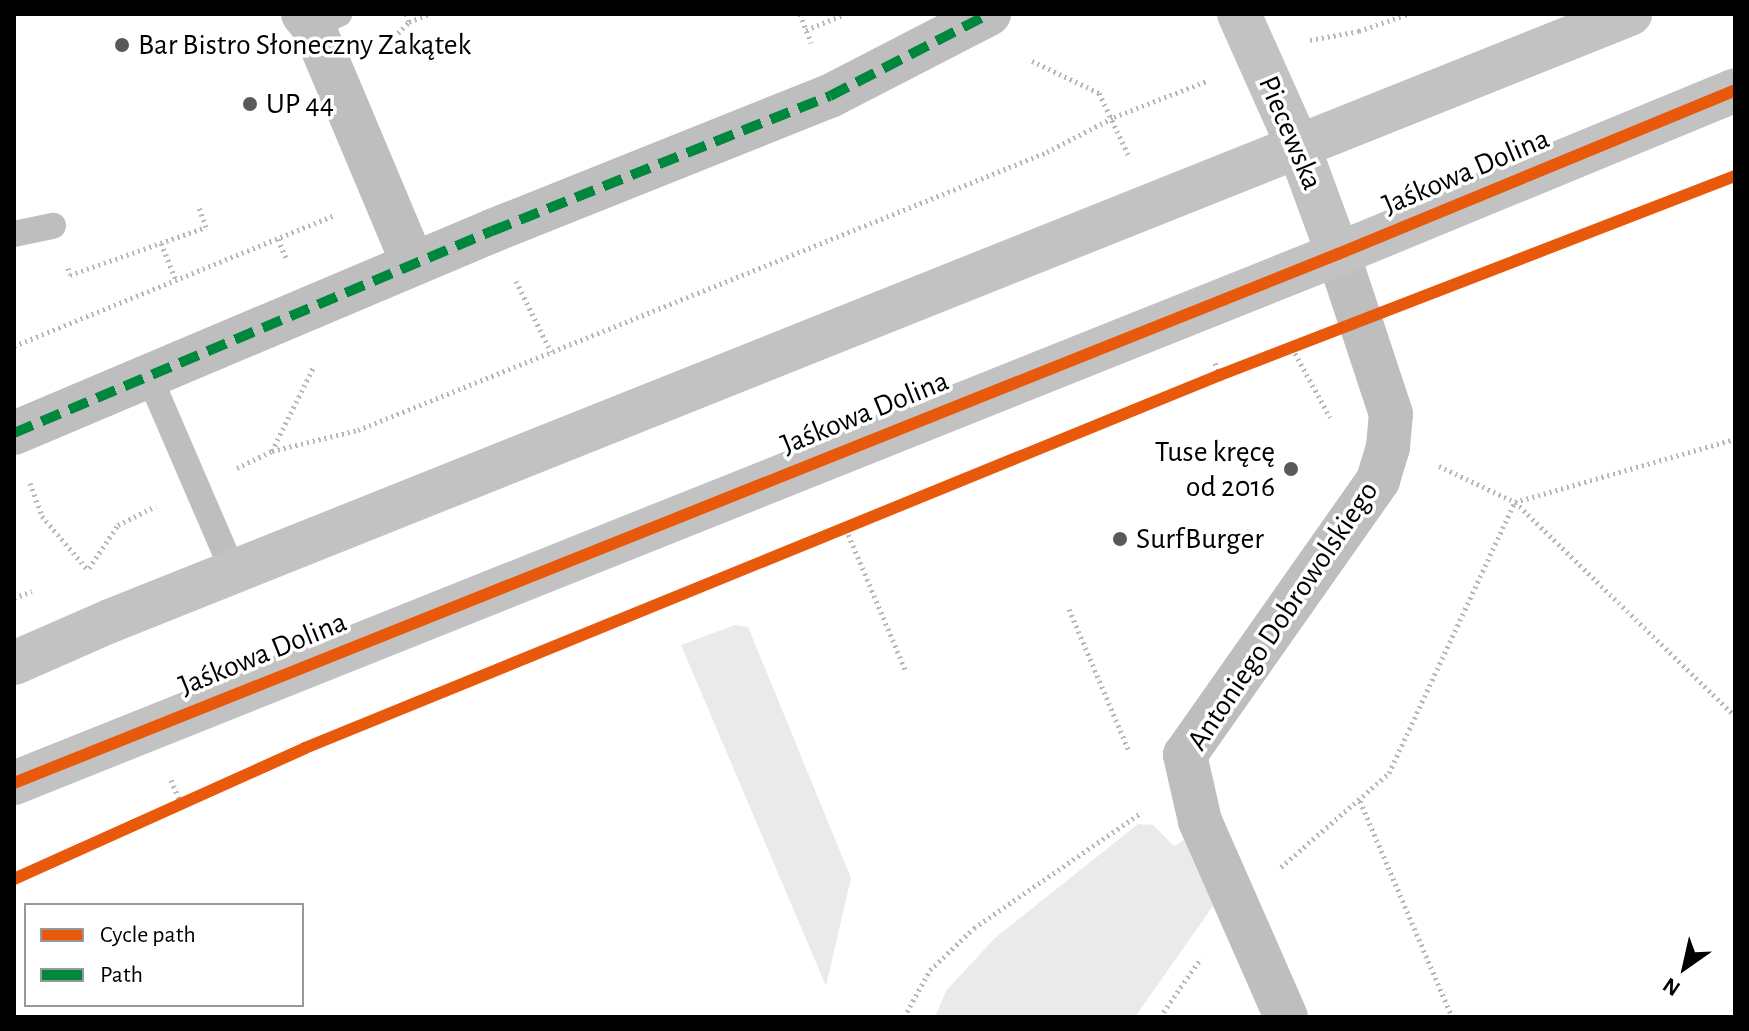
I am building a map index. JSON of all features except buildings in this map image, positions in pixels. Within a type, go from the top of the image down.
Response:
[{"type":"street","points":[[20,452],[149,376],[492,231],[830,96],[989,14]]},
{"type":"street","name":"Piecewska","points":[[1239,14],[1299,148],[1338,254]]},
{"type":"street","points":[[14,663],[1630,14]]},
{"type":"street","points":[[318,18],[413,264]]},
{"type":"street","name":"Jaśkowa Dolina","points":[[14,783],[1338,254],[1735,90]]},
{"type":"street","name":"Antoniego Dobrowolskiego","points":[[1286,1017],[1200,821],[1185,755],[1378,480],[1388,447],[1391,414],[1338,254]]},
{"type":"lane","points":[[14,234],[53,226]]},
{"type":"lane","points":[[149,376],[234,573]]},
{"type":"path","points":[[406,14],[409,22]]},
{"type":"path","points":[[375,56],[409,22],[429,14]]},
{"type":"path","points":[[800,14],[806,30],[845,14]]},
{"type":"path","points":[[1313,39],[1359,31],[1408,14]]},
{"type":"path","points":[[317,359],[272,451],[358,430],[1047,152],[1114,117]]},
{"type":"path","points":[[66,263],[70,275],[206,227],[199,208]]},
{"type":"path","points":[[14,346],[341,213]]},
{"type":"path","points":[[492,231],[551,352]]},
{"type":"path","points":[[161,243],[176,280]]},
{"type":"path","points":[[1292,348],[1337,429]]},
{"type":"path","points":[[1275,872],[1389,773],[1515,502],[1735,439]]},
{"type":"path","points":[[20,452],[42,516],[88,569],[118,525]]},
{"type":"path","points":[[1438,466],[1515,502],[1735,716]]},
{"type":"path","points":[[846,529],[906,672]]},
{"type":"path","points":[[1069,609],[1129,752]]},
{"type":"path","points":[[1360,801],[1452,1017]]},
{"type":"path","points":[[904,1017],[930,970],[974,928],[1140,812],[1156,815],[1174,830],[1200,821]]},
{"type":"shaded area","points":[[735,625],[748,627],[851,878],[826,986],[681,645]]},
{"type":"shaded area","points":[[1138,824],[1153,825],[1174,846],[1184,840],[1213,906],[1135,1017],[935,1017],[946,991],[995,938]]},
{"type":"marked path","points":[[14,433],[492,231],[830,96],[989,14]]},
{"type":"cycle path","points":[[14,783],[1338,254],[1735,90]]},
{"type":"cycle path","points":[[14,879],[305,748],[1220,375],[1735,176]]},
{"type":"place","name":"Bar Bistro Słoneczny Zakątek","points":[[122,45]]},
{"type":"place","name":"UP 44","points":[[250,104]]},
{"type":"place","name":"Tuse kręcę od 2016","points":[[1291,469]]},
{"type":"place","name":"SurfBurger","points":[[1120,539]]}]
